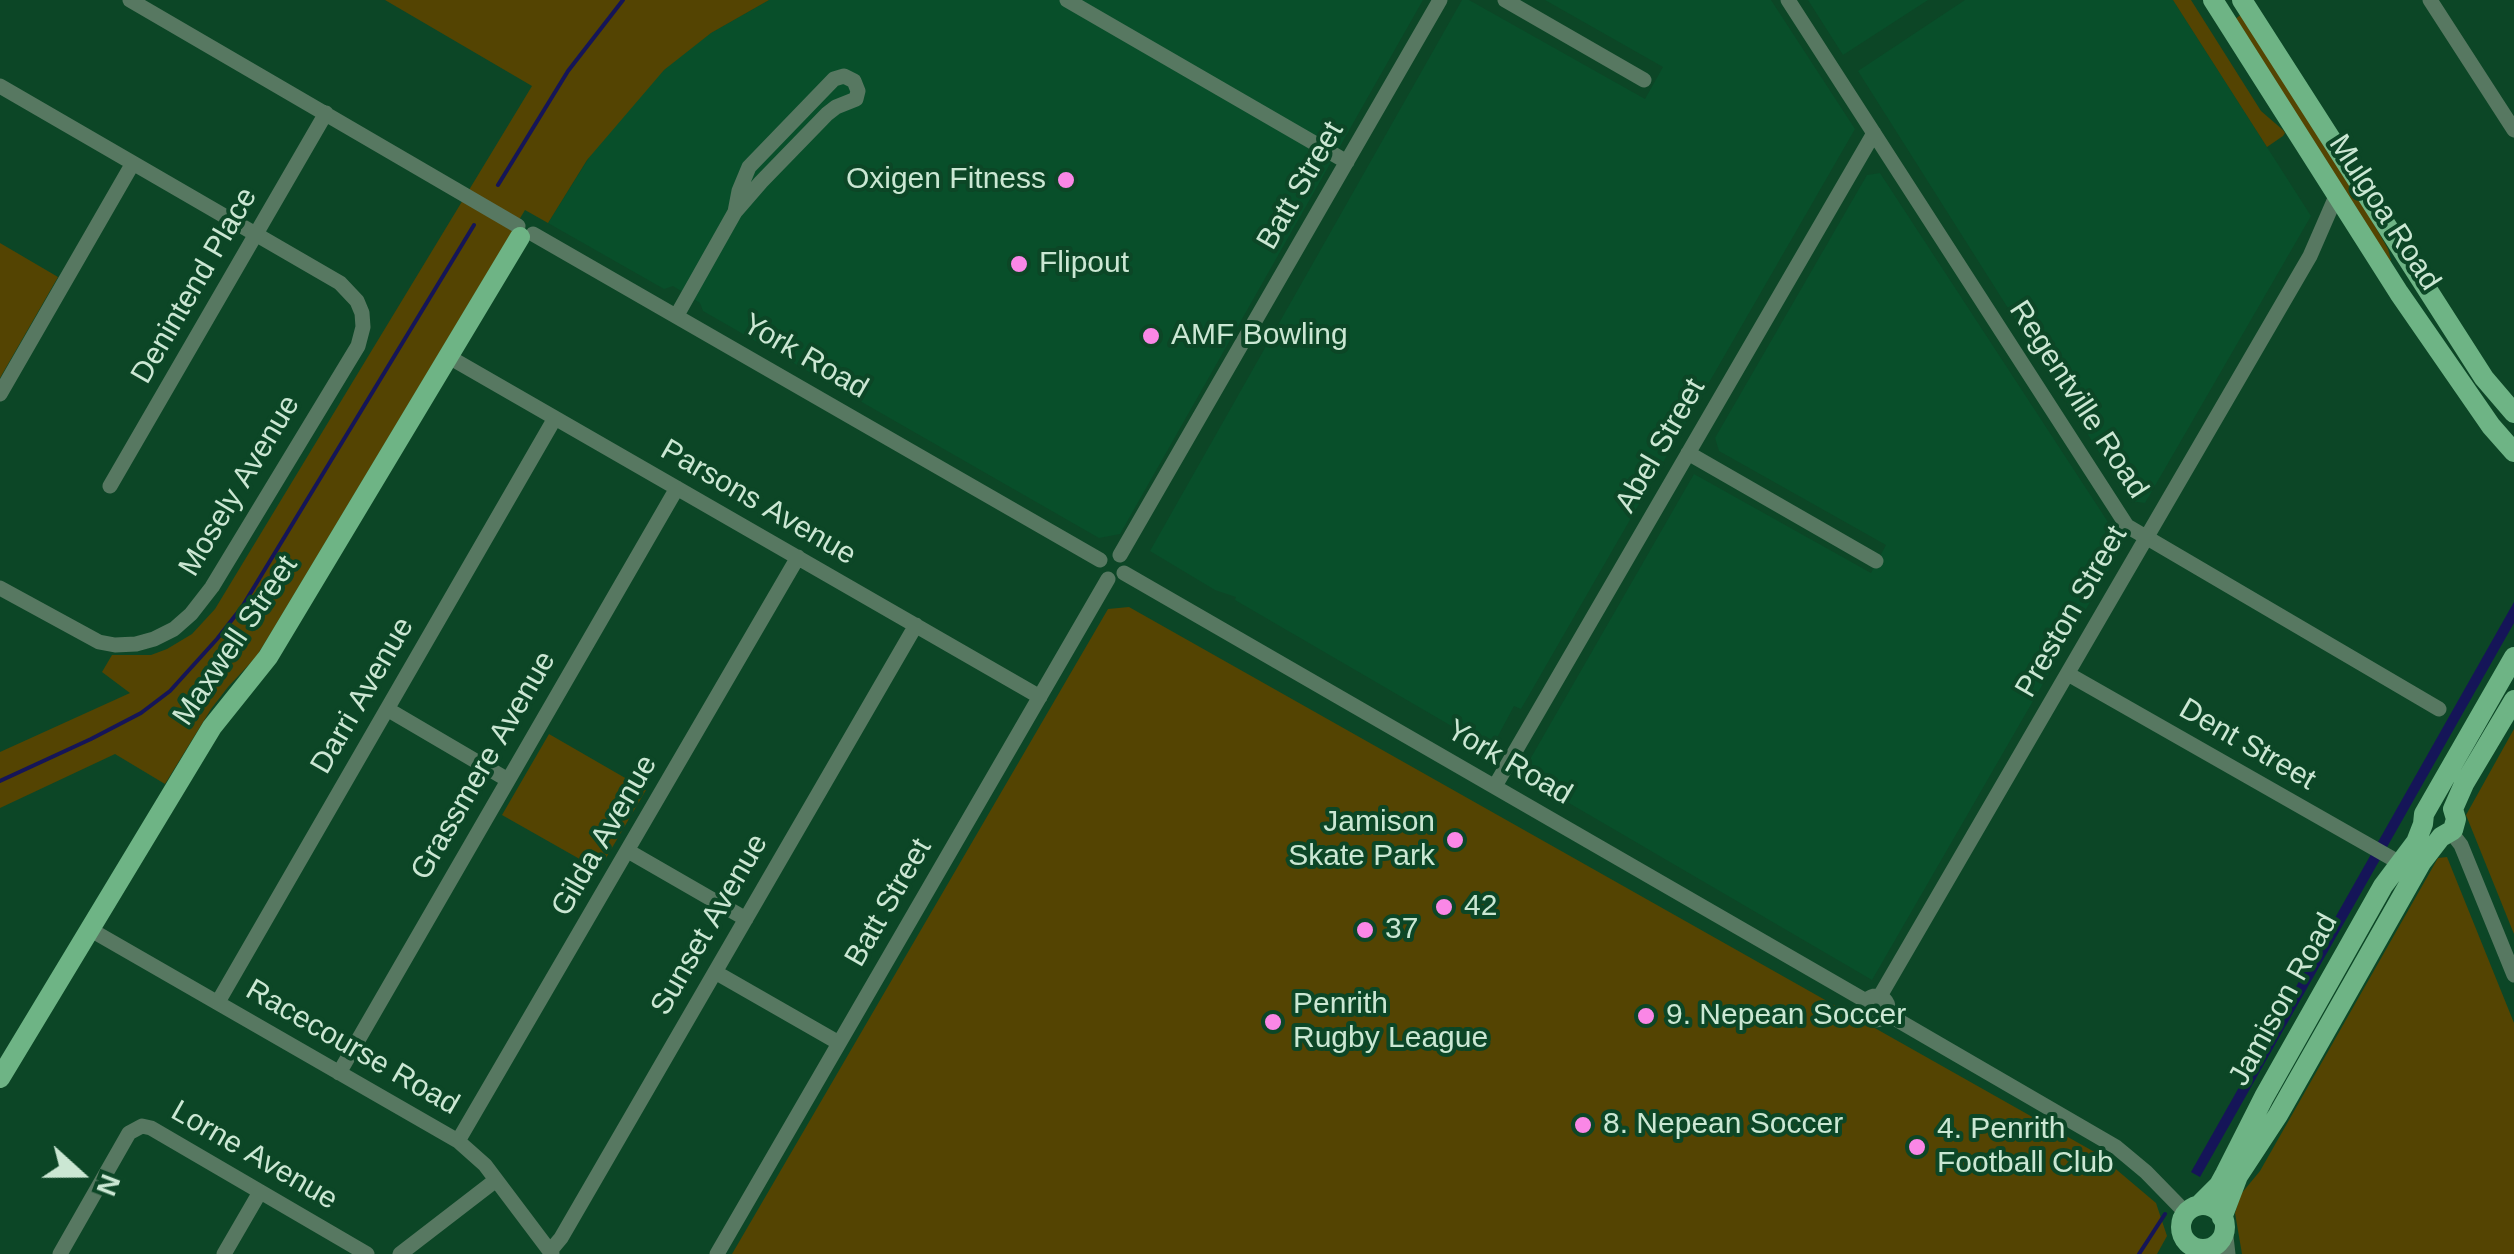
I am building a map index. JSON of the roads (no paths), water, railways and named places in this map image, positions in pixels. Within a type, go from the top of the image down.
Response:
[{"type":"main road","name":"Mulgoa Road","points":[[2213,0],[2410,309],[2491,426],[2514,452]]},
{"type":"main road","name":"Mulgoa Road","points":[[2242,0],[2484,378],[2514,414]]},
{"type":"main road","name":"Maxwell Street","points":[[0,1078],[212,727],[268,657],[524,232]]},
{"type":"main road","name":"Jamison Road","points":[[2186,1226],[2226,1174],[2264,1097],[2384,886],[2386,855],[2416,842],[2426,815],[2514,657]]},
{"type":"main road","points":[[2452,809],[2514,700]]},
{"type":"main road","points":[[2444,804],[2452,809],[2456,819],[2446,835],[2428,832],[2426,815],[2444,804]]},
{"type":"main road","name":"Jamison Road","points":[[2223,1223],[2238,1176],[2278,1115],[2421,864],[2446,835]]},
{"type":"main road","points":[[2214,1208],[2223,1223],[2219,1242],[2206,1251],[2190,1245],[2186,1226],[2214,1208]]},
{"type":"street","name":"York Road","points":[[130,0],[524,232],[1100,560]]},
{"type":"street","points":[[1067,0],[1347,162]]},
{"type":"street","name":"Batt Street","points":[[1120,555],[1440,0]]},
{"type":"street","points":[[1505,0],[1644,80]]},
{"type":"street","name":"Regentville Road","points":[[1788,0],[2125,524],[2440,708]]},
{"type":"street","points":[[2430,0],[2514,130]]},
{"type":"street","points":[[677,316],[735,212],[828,114],[856,99],[854,80],[844,76],[834,79],[750,167],[739,190],[735,212]]},
{"type":"street","name":"Mosely Avenue","points":[[0,86],[349,291],[362,313],[358,346],[205,597],[164,635],[136,644],[115,645],[86,637],[0,588]]},
{"type":"street","name":"Denintend Place","points":[[110,486],[326,113]]},
{"type":"street","name":"Abel Street","points":[[1496,786],[1874,134]]},
{"type":"street","points":[[0,394],[133,164]]},
{"type":"street","name":"Preston Street","points":[[1873,999],[2068,674],[2310,256],[2337,194]]},
{"type":"street","name":"Preston Street","points":[[2310,256],[2333,228],[2354,222]]},
{"type":"street","name":"Parsons Avenue","points":[[449,357],[1040,697]]},
{"type":"street","name":"Darri Avenue","points":[[218,1002],[555,418]]},
{"type":"street","points":[[1688,454],[1876,561]]},
{"type":"street","name":"Grassmere Avenue","points":[[339,1072],[677,488]]},
{"type":"street","points":[[1111,552],[1120,555],[1126,565],[1116,576],[1099,571],[1100,560],[1111,552]]},
{"type":"street","name":"Gilda Avenue","points":[[458,1142],[798,557]]},
{"type":"street","name":"York Road","points":[[1116,576],[1873,999]]},
{"type":"street","name":"Batt Street","points":[[716,1254],[1040,697],[1116,576]]},
{"type":"street","name":"Sunset Avenue","points":[[551,1253],[916,625]]},
{"type":"street","name":"Dent Street","points":[[2068,674],[2386,855]]},
{"type":"street","points":[[387,709],[508,780]]},
{"type":"street","points":[[2446,835],[2460,845],[2514,975]]},
{"type":"street","points":[[628,851],[746,918]]},
{"type":"street","name":"Racecourse Road","points":[[90,930],[458,1142],[478,1158],[551,1253]]},
{"type":"street","points":[[715,972],[840,1043]]},
{"type":"street","points":[[1873,999],[1887,1001],[1887,1014],[2116,1147],[2146,1172],[2186,1226]]},
{"type":"street","name":"Lorne Avenue","points":[[60,1254],[129,1133],[138,1126],[151,1128],[368,1254]]},
{"type":"street","points":[[400,1254],[496,1180]]},
{"type":"street","points":[[224,1254],[260,1192]]},
{"type":"street","points":[[2223,1223],[2228,1254]]},
{"type":"waterway","points":[[498,185],[568,71],[623,0]]},
{"type":"waterway","points":[[0,781],[141,713],[170,691],[217,639],[242,607],[474,225]]},
{"type":"waterway","points":[[2139,1254],[2165,1214]]},
{"type":"place","name":"Oxigen Fitness","points":[[1066,180]]},
{"type":"place","name":"Flipout","points":[[1019,264]]},
{"type":"place","name":"AMF Bowling","points":[[1151,336]]},
{"type":"place","name":"Jamison Skate Park","points":[[1455,840]]},
{"type":"place","name":"42","points":[[1444,907]]},
{"type":"place","name":"37","points":[[1365,930]]},
{"type":"place","name":"9. Nepean Soccer","points":[[1646,1016]]},
{"type":"place","name":"Penrith Rugby League","points":[[1273,1022]]},
{"type":"place","name":"8. Nepean Soccer","points":[[1583,1125]]},
{"type":"place","name":"4. Penrith Football Club","points":[[1917,1147]]}]
